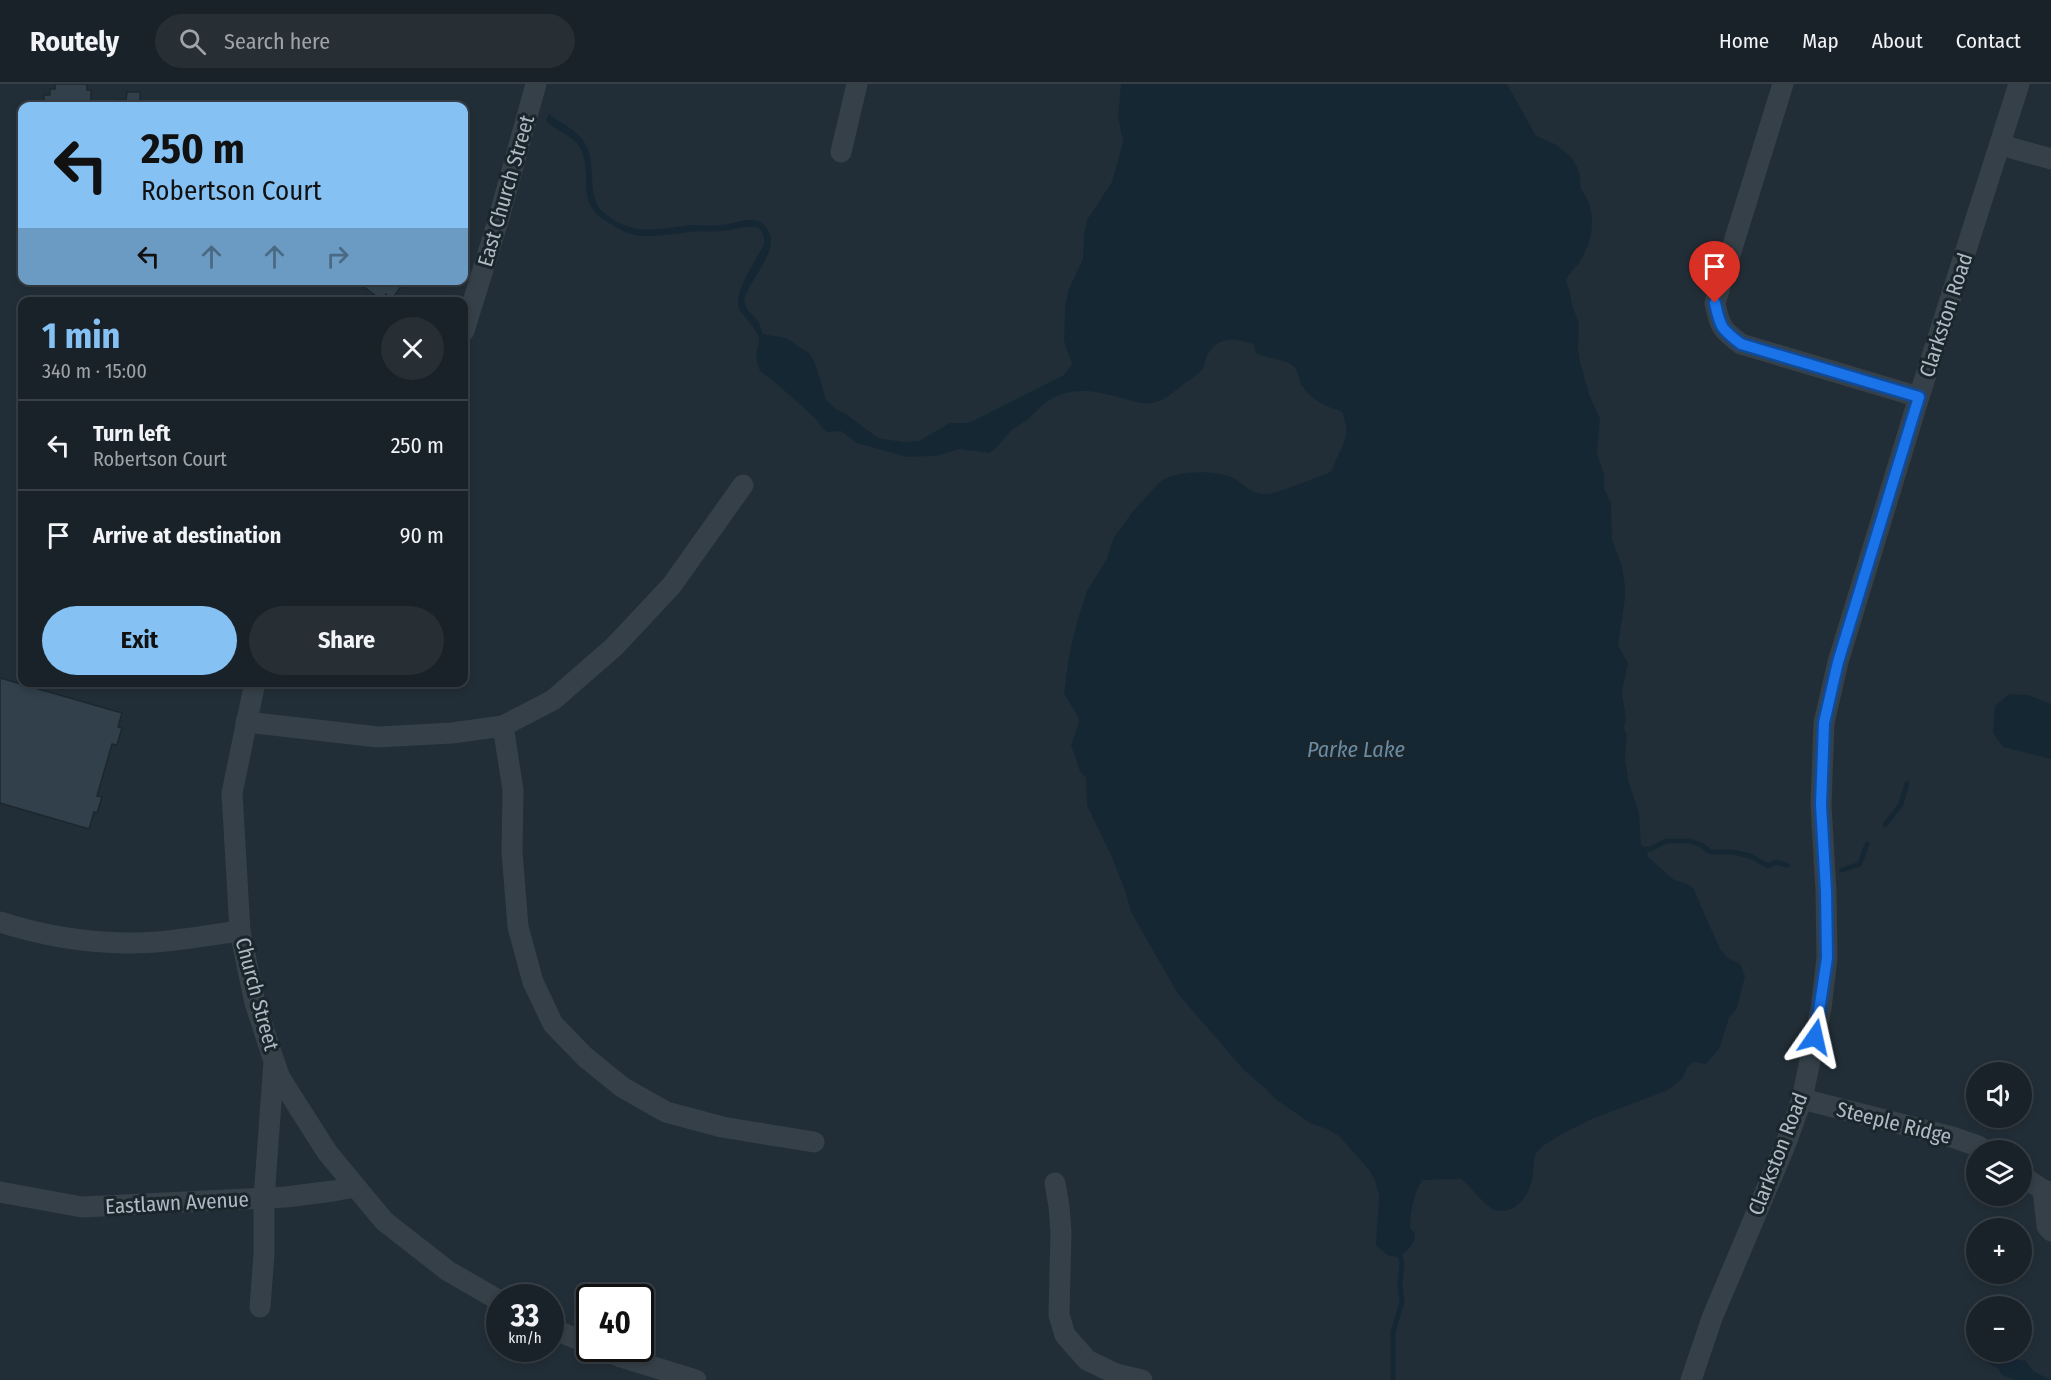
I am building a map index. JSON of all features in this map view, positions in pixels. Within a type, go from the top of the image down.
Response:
[{"type":"street","name":"East Church Street","points":[[468,319],[536,84]]},
{"type":"street","points":[[841,152],[857,84]]},
{"type":"street","points":[[1783,84],[1715,303],[1719,323],[1726,333],[1741,344],[1919,397]]},
{"type":"street","name":"Clarkston Road","points":[[1691,1380],[1712,1318],[1802,1100],[1821,1008],[1827,958],[1821,805],[1824,723],[1838,662],[1919,397],[2019,84]]},
{"type":"street","points":[[2001,144],[2051,159]]},
{"type":"street","points":[[246,723],[378,737],[452,733],[502,726],[553,700],[614,647],[672,585],[743,485]]},
{"type":"street","name":"Church Street","points":[[254,687],[232,793],[240,931],[255,1003],[274,1060],[264,1198],[264,1254],[260,1307]]},
{"type":"street","points":[[502,726],[513,790],[512,852],[518,927],[533,982],[553,1024],[585,1057],[622,1087],[666,1112],[722,1127],[814,1142]]},
{"type":"street","points":[[0,922],[72,940],[125,943],[240,931]]},
{"type":"street","points":[[274,1060],[280,1078],[327,1152],[384,1221],[448,1271],[486,1293]]},
{"type":"street","name":"Steeple Ridge","points":[[1802,1100],[1966,1142]]},
{"type":"street","points":[[2032,1182],[2047,1191],[2047,1226],[2051,1231]]},
{"type":"street","points":[[1055,1183],[1061,1232],[1059,1315],[1065,1335],[1087,1359],[1116,1374],[1142,1380]]},
{"type":"street","name":"Eastlawn Avenue","points":[[0,1192],[82,1207],[264,1198],[333,1191],[355,1186]]},
{"type":"street","points":[[635,1362],[696,1380]]},
{"type":"water","name":"Parke Lake","points":[[1121,84],[1507,84],[1536,136],[1557,145],[1572,158],[1579,171],[1581,189],[1590,207],[1592,226],[1588,245],[1566,282],[1579,322],[1580,362],[1589,394],[1600,419],[1597,453],[1604,474],[1604,488],[1611,503],[1612,539],[1622,567],[1625,585],[1618,645],[1628,663],[1622,692],[1626,719],[1624,728],[1627,735],[1625,758],[1629,783],[1639,813],[1641,844],[1647,850],[1648,857],[1674,880],[1693,888],[1720,949],[1728,958],[1740,964],[1745,976],[1737,1008],[1729,1018],[1719,1049],[1706,1064],[1693,1062],[1682,1079],[1668,1090],[1592,1119],[1544,1145],[1535,1154],[1528,1193],[1520,1203],[1509,1210],[1497,1211],[1491,1208],[1461,1179],[1422,1180],[1411,1216],[1410,1228],[1415,1233],[1414,1241],[1407,1251],[1396,1257],[1387,1255],[1376,1245],[1379,1195],[1370,1171],[1339,1136],[1310,1123],[1274,1098],[1244,1070],[1178,994],[1131,912],[1112,857],[1087,806],[1086,778],[1080,771],[1071,745],[1079,723],[1078,717],[1064,693],[1069,656],[1087,591],[1107,559],[1113,539],[1133,511],[1160,482],[1175,475],[1208,472],[1228,476],[1255,492],[1268,494],[1324,475],[1332,470],[1346,437],[1342,412],[1311,396],[1302,386],[1292,365],[1256,353],[1253,344],[1228,340],[1212,348],[1203,368],[1197,374],[1159,401],[1140,403],[1088,391],[1057,396],[1012,430],[989,453],[960,449],[936,456],[907,457],[857,443],[841,431],[827,432],[815,418],[760,371],[756,353],[759,339],[739,308],[739,293],[742,285],[764,244],[760,229],[751,227],[653,236],[621,230],[596,214],[590,205],[587,197],[584,158],[577,143],[546,120],[549,114],[584,141],[590,154],[593,190],[598,206],[620,223],[646,229],[722,225],[750,220],[763,224],[770,234],[771,246],[744,301],[747,309],[758,321],[763,334],[786,338],[810,354],[826,399],[836,409],[878,438],[903,442],[919,441],[950,423],[967,423],[975,420],[1064,375],[1072,364],[1064,341],[1065,308],[1068,291],[1083,258],[1087,220],[1112,182],[1123,142],[1118,116]]},
{"type":"water","points":[[2009,694],[2028,695],[2051,704],[2051,759],[2003,747],[1993,733],[1995,706]]},
{"type":"water","points":[[1987,1362],[2027,1362],[2033,1371],[2051,1380],[2015,1380],[2002,1375],[1998,1368]]},
{"type":"building","points":[[55,84],[87,84],[87,90],[91,90],[91,102],[44,102],[44,95],[50,95],[50,89],[55,89]]},
{"type":"building","points":[[127,92],[140,92],[140,101],[149,101],[116,102],[116,100],[126,100]]},
{"type":"building","points":[[361,285],[402,285],[393,297],[386,294],[384,297],[378,297]]},
{"type":"building","points":[[0,678],[18,683],[18,687],[31,687],[122,713],[118,727],[122,728],[117,745],[112,744],[97,796],[102,797],[89,829],[0,803]]},
{"type":"waterway","points":[[1885,825],[1901,804],[1907,783]]},
{"type":"waterway","points":[[1646,849],[1651,849],[1666,841],[1691,841],[1710,852],[1732,852],[1750,856],[1768,866],[1776,862],[1787,865]]},
{"type":"waterway","points":[[1842,870],[1860,864],[1867,844]]},
{"type":"waterway","points":[[1393,1380],[1393,1332],[1402,1302],[1400,1256]]},
{"type":"route","points":[[1715,303],[1719,323],[1726,333],[1741,344],[1919,397],[1838,662],[1824,723],[1821,805],[1827,958],[1815,1037]]}]
